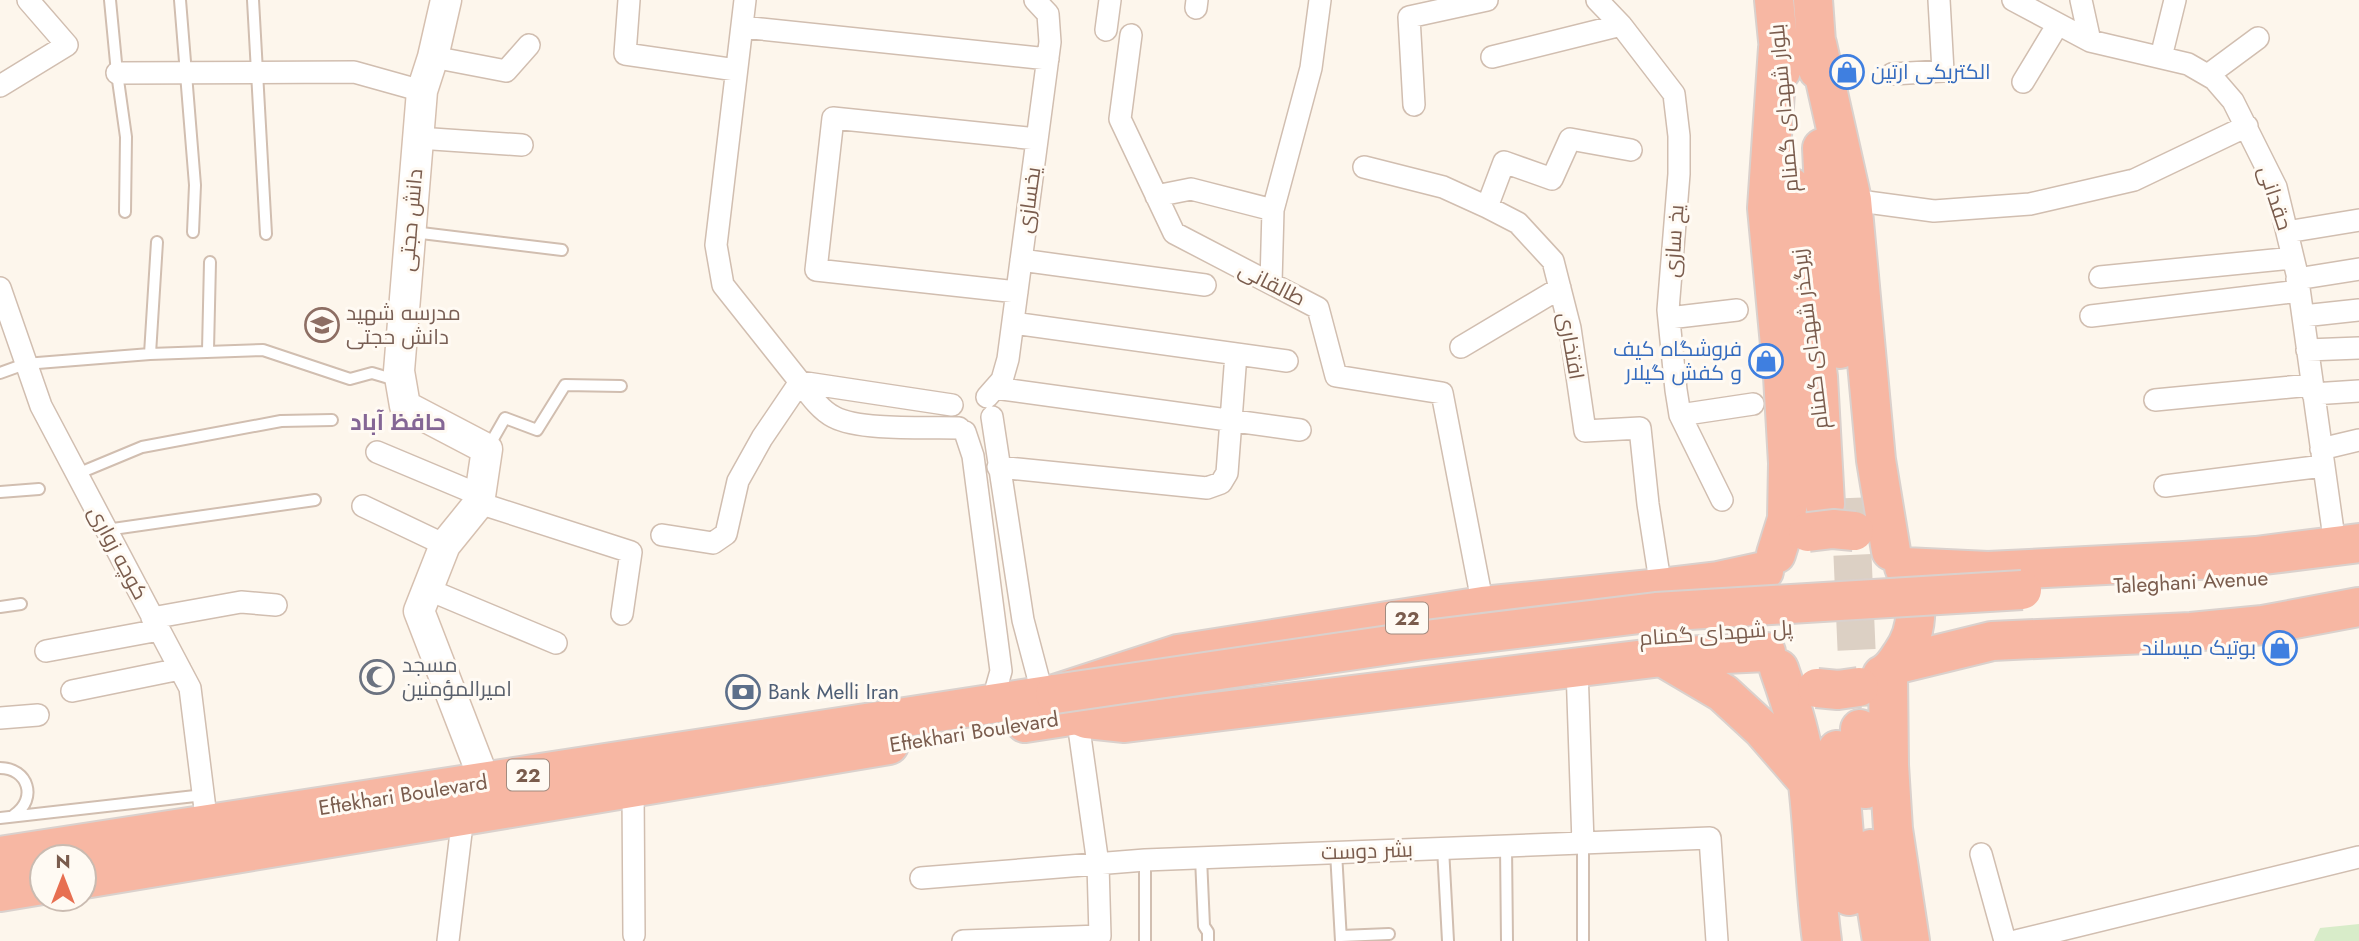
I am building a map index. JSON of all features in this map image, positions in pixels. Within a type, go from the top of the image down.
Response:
[{"type":"highway","name":"بلوار شهدای گمنام","points":[[1774,0],[1779,48],[1810,223]]},
{"type":"highway","name":"بلوار شهدای گمنام","points":[[1810,223],[1817,44],[1813,0]]},
{"type":"highway","points":[[1817,44],[1852,200],[1876,460],[1898,559],[1913,586],[1916,607],[1914,628],[1907,648],[1880,675]]},
{"type":"highway","points":[[1779,48],[1768,208],[1783,376],[1788,463],[1787,519],[1756,591],[1754,612],[1758,633],[1773,660],[1795,715],[1808,782],[1814,881],[1822,941]]},
{"type":"highway","name":"زیرگذر شهدای گمنام","points":[[1810,223],[1843,373],[1834,516]]},
{"type":"highway","points":[[1834,516],[1874,538],[1898,559],[1988,571],[2351,550]]},
{"type":"highway","name":"22","points":[[1058,702],[1178,654],[1499,604],[1718,581],[1770,563],[1834,516]]},
{"type":"highway","name":"پل شهدای گمنام","points":[[1058,702],[1404,643],[1656,612],[2022,590],[2245,580],[2328,570],[2351,550]]},
{"type":"highway","points":[[1988,571],[1992,641]]},
{"type":"highway","name":"پل شهدای گمنام","points":[[1058,702],[1406,666],[1657,635],[2261,603],[2359,587]]},
{"type":"highway","points":[[1661,588],[1672,594],[1686,615],[1682,640],[1674,650],[1662,657],[1723,693],[1762,729],[1808,782]]},
{"type":"highway","points":[[1499,604],[1534,620],[1539,636],[1539,646],[1530,664],[1514,676]]},
{"type":"highway","points":[[1773,660],[1797,681],[1816,688],[1838,690],[1992,641],[2191,632],[2263,625],[2359,607]]},
{"type":"highway","name":"22","points":[[1058,702],[1087,719],[1125,723],[1662,657],[1773,660]]},
{"type":"highway","points":[[1880,675],[1893,829],[1910,941]]},
{"type":"highway","name":"Eftekhari Boulevard","points":[[0,856],[205,810],[485,782],[992,703],[1058,702]]},
{"type":"highway","name":"Eftekhari Boulevard","points":[[98,876],[633,789],[1058,702]]},
{"type":"highway","points":[[1856,941],[1850,906],[1848,730],[1882,941]]},
{"type":"highway","points":[[0,892],[28,888]]},
{"type":"street","points":[[0,86],[67,45],[28,0]]},
{"type":"street","name":"دانش حجتی","points":[[446,0],[422,91],[399,371],[405,406],[487,449]]},
{"type":"street","points":[[629,0],[625,54],[736,70]]},
{"type":"street","points":[[745,0],[716,245],[723,285],[816,402],[834,417],[861,424],[978,432],[984,429],[991,401]]},
{"type":"street","name":"یخسازی","points":[[991,401],[1002,380],[1008,359],[1050,42],[1048,15],[1035,0]]},
{"type":"street","points":[[1106,30],[1110,0]]},
{"type":"street","points":[[1270,283],[1273,210],[1311,68],[1320,0]]},
{"type":"street","points":[[1414,105],[1409,17],[1488,0]]},
{"type":"street","name":"یخ سازی","points":[[1597,0],[1621,25],[1674,94],[1679,135],[1679,174],[1669,318],[1680,415],[1722,500]]},
{"type":"street","points":[[1892,74],[1943,71],[1939,0]]},
{"type":"street","name":"حقدانی","points":[[2013,0],[2090,41],[2188,64],[2208,75],[2233,101],[2276,187],[2303,317],[2322,457],[2351,550]]},
{"type":"street","points":[[2081,0],[2090,41]]},
{"type":"street","points":[[2161,57],[2175,0]]},
{"type":"street","points":[[2023,82],[2058,24]]},
{"type":"street","points":[[1492,57],[1621,25]]},
{"type":"street","points":[[742,27],[1048,60]]},
{"type":"street","name":"طالقانی","points":[[1131,35],[1120,119],[1174,233],[1318,308],[1336,376],[1442,393],[1499,604]]},
{"type":"street","points":[[2208,75],[2258,38]]},
{"type":"street","points":[[433,57],[506,71],[529,46]]},
{"type":"street","points":[[117,73],[354,72],[422,91]]},
{"type":"street","points":[[1017,292],[816,270],[833,118],[1037,139]]},
{"type":"street","points":[[1852,200],[1934,211],[2030,204],[2134,180],[2247,126]]},
{"type":"street","points":[[418,138],[522,145]]},
{"type":"street","points":[[1487,207],[1503,162],[1552,179],[1570,138],[1631,150]]},
{"type":"street","name":"افتخاری","points":[[1364,167],[1443,187],[1487,207],[1518,223],[1553,261],[1570,328],[1585,431],[1640,428],[1661,588]]},
{"type":"street","points":[[1156,196],[1191,189],[1273,210]]},
{"type":"street","points":[[2287,232],[2359,220]]},
{"type":"street","points":[[1021,260],[1205,285]]},
{"type":"street","points":[[2091,316],[2296,276],[2359,269]]},
{"type":"street","points":[[2100,277],[2296,276]]},
{"type":"street","points":[[1461,347],[1560,288]]},
{"type":"street","name":"کوچه زواری","points":[[1,295],[41,406],[190,688],[205,810]]},
{"type":"street","points":[[1669,318],[1737,310]]},
{"type":"street","points":[[2303,317],[2359,310]]},
{"type":"street","points":[[1013,323],[1287,361]]},
{"type":"street","points":[[2307,350],[2359,348]]},
{"type":"street","points":[[998,467],[1207,488],[1221,482],[1227,473],[1236,354]]},
{"type":"street","points":[[800,382],[952,405]]},
{"type":"street","points":[[662,535],[713,543],[726,534],[738,481],[762,438],[800,382]]},
{"type":"street","points":[[2155,400],[2312,389],[2359,391]]},
{"type":"street","points":[[992,703],[1000,671],[973,456],[962,430],[952,418],[952,405],[956,399],[967,392],[974,392],[991,401],[1231,421],[1300,430]]},
{"type":"street","points":[[963,941],[1100,936],[1098,864],[1058,702],[1023,620],[998,467],[991,401]]},
{"type":"street","points":[[1680,415],[1753,404]]},
{"type":"street","points":[[2165,486],[2322,457],[2359,440]]},
{"type":"street","points":[[485,782],[419,611],[445,545],[480,499],[487,449]]},
{"type":"street","points":[[377,452],[480,499],[631,552],[622,614]]},
{"type":"street","points":[[363,506],[445,545]]},
{"type":"street","points":[[984,538],[1008,535]]},
{"type":"street","points":[[427,589],[556,643]]},
{"type":"street","points":[[46,651],[241,602],[276,605]]},
{"type":"street","points":[[1577,668],[1583,843]]},
{"type":"street","points":[[72,691],[180,670]]},
{"type":"street","points":[[0,718],[38,715]]},
{"type":"street","points":[[633,789],[634,935]]},
{"type":"street","points":[[448,941],[463,817]]},
{"type":"street","name":"بشر دوست","points":[[921,878],[1145,860],[1710,838],[1717,941]]},
{"type":"street","points":[[1982,854],[2005,941]]},
{"type":"street","points":[[2016,941],[2359,857]]},
{"type":"lane","points":[[110,0],[126,137],[125,212]]},
{"type":"lane","points":[[180,0],[195,185],[193,232]]},
{"type":"lane","points":[[253,0],[266,234]]},
{"type":"lane","points":[[410,232],[562,250]]},
{"type":"lane","points":[[150,354],[157,242]]},
{"type":"lane","points":[[208,351],[210,262]]},
{"type":"lane","points":[[0,373],[25,364],[150,354],[263,350],[350,379],[372,373],[401,382]]},
{"type":"lane","points":[[487,449],[505,418],[537,430],[565,385],[621,386]]},
{"type":"lane","points":[[77,474],[142,447],[281,421],[332,420]]},
{"type":"lane","points":[[0,492],[39,489]]},
{"type":"lane","points":[[106,530],[315,500]]},
{"type":"lane","points":[[0,607],[21,604]]},
{"type":"lane","points":[[0,768],[16,771],[29,790],[26,804],[21,811],[2,817]]},
{"type":"lane","points":[[2,817],[205,810]]},
{"type":"lane","points":[[1583,843],[1583,941]]},
{"type":"lane","points":[[1506,846],[1507,941]]},
{"type":"lane","points":[[1443,848],[1448,941]]},
{"type":"lane","points":[[1336,852],[1341,938],[1389,934]]},
{"type":"lane","points":[[1201,858],[1204,926],[1208,932],[1208,941]]},
{"type":"lane","points":[[1145,860],[1145,941]]},
{"type":"green space","points":[[2359,924],[2359,941],[2314,941],[2320,928]]},
{"type":"tunnel","points":[[1850,498],[1860,729]]},
{"type":"place","name":"الکتریکی ارتین","points":[[1847,72]]},
{"type":"place","name":"مدرسه شهید دانش حجتی","points":[[322,325]]},
{"type":"place","name":"فروشگاه کیف و کفش گیلار","points":[[1766,361]]},
{"type":"place","name":"بوتیک میسلند","points":[[2280,648]]},
{"type":"place","name":"مسجد امیرالمؤمنین","points":[[377,677]]},
{"type":"place","name":"Bank Melli Iran","points":[[743,692]]},
{"type":"district","name":"حافظ آباد","points":[[398,422]]}]
